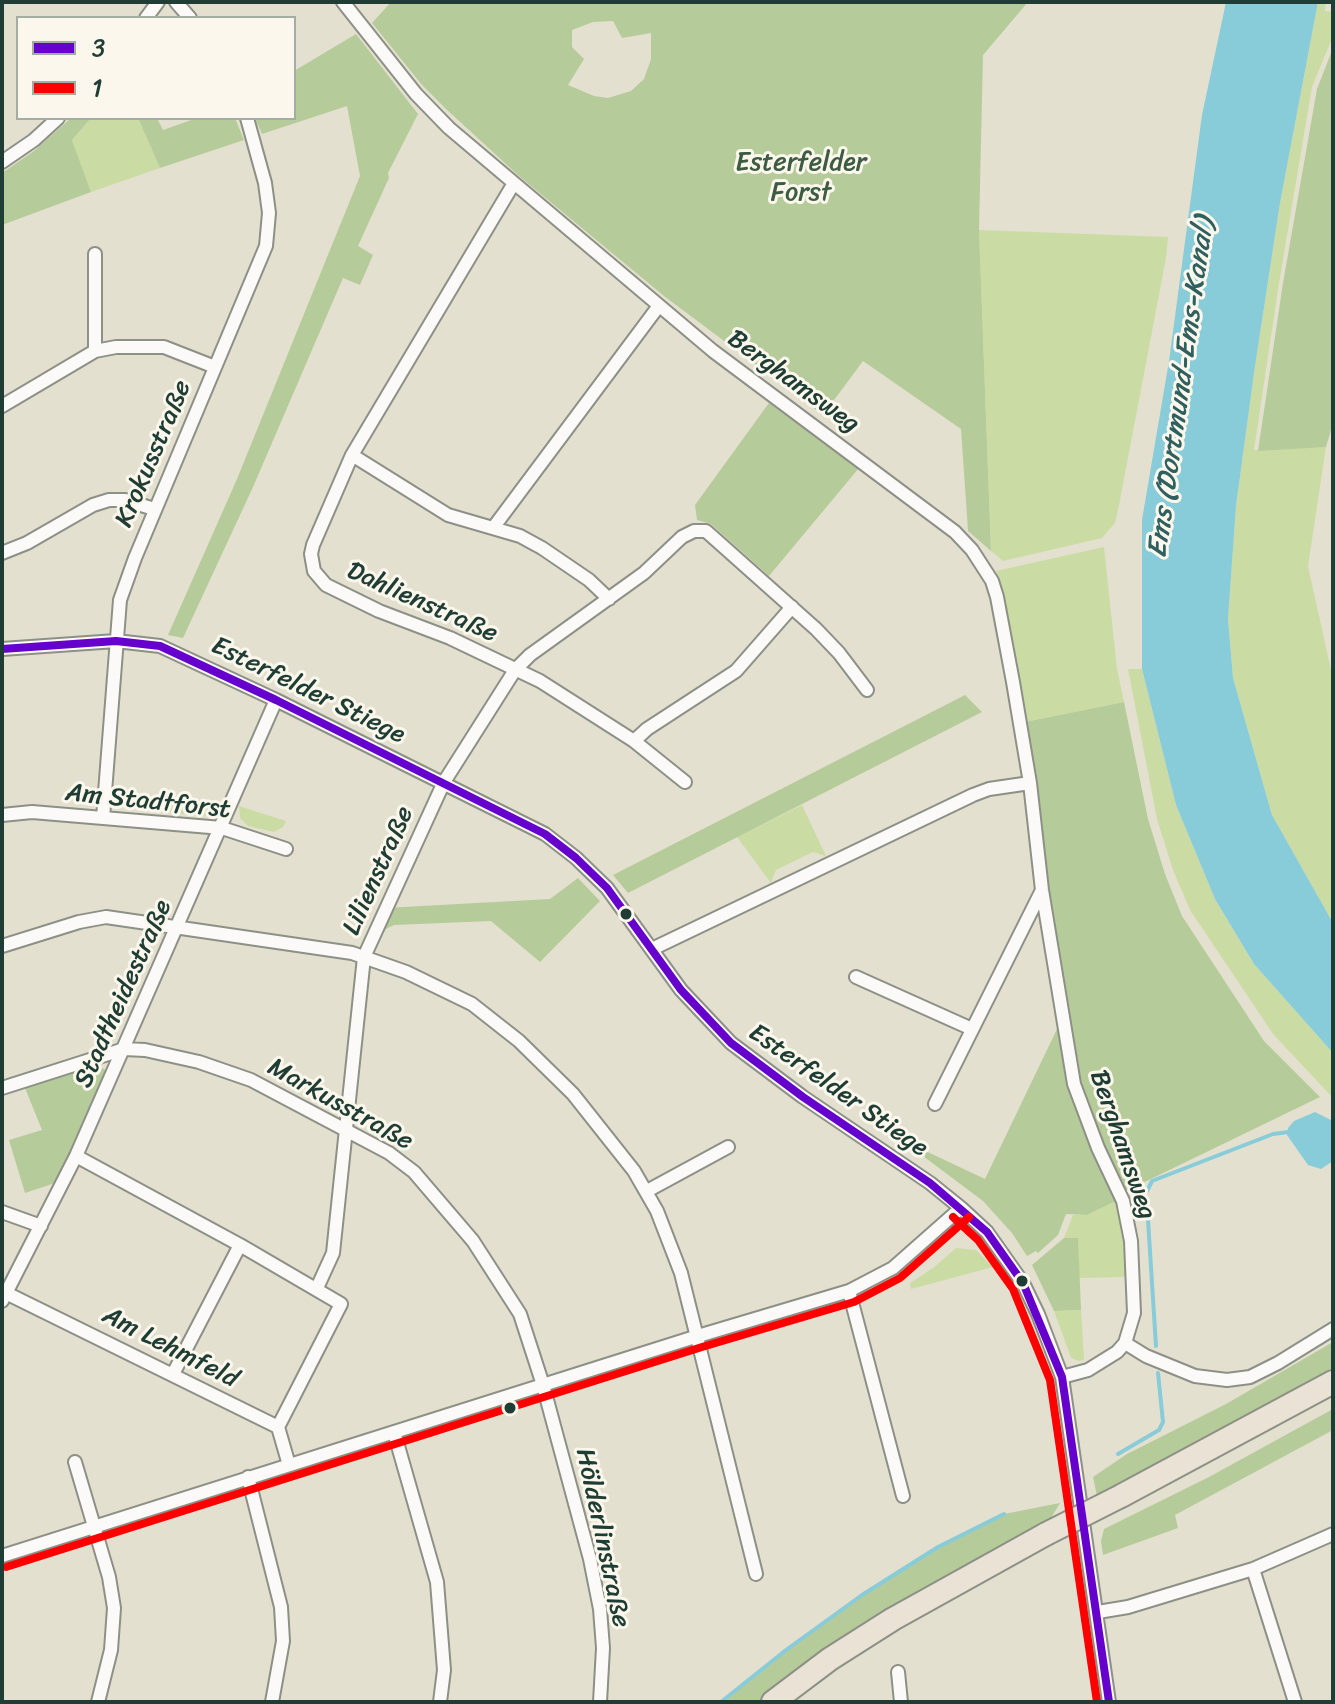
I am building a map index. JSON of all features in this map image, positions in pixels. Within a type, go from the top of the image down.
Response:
[{"type":"highway","points":[[773,1702],[830,1659],[893,1619],[1122,1502],[1333,1382]]},
{"type":"highway","points":[[1122,1502],[1312,1412],[1333,1399]]},
{"type":"highway","points":[[795,1702],[838,1670],[1049,1540]]},
{"type":"street","name":"Berghamsweg","points":[[343,2],[416,94],[449,128],[713,351],[931,512],[972,550],[992,581],[1030,783],[1042,890],[1074,1084],[1098,1148],[1123,1201],[1129,1223],[1135,1297],[1125,1343]]},
{"type":"street","points":[[2,162],[56,120]]},
{"type":"street","name":"Krokusstraße","points":[[103,818],[120,600],[154,509],[266,246],[269,213],[265,183],[248,120]]},
{"type":"street","name":"Dahlienstraße","points":[[514,183],[352,455],[313,545],[314,571],[326,585],[379,611],[464,644],[540,681],[634,741],[685,782]]},
{"type":"street","points":[[95,254],[95,351]]},
{"type":"street","points":[[493,528],[658,307]]},
{"type":"street","points":[[2,406],[95,351],[116,347],[164,347],[215,367]]},
{"type":"street","points":[[352,455],[448,515],[520,536],[542,548],[589,580],[609,599]]},
{"type":"street","points":[[2,553],[27,543],[93,505],[109,500],[125,500],[154,509]]},
{"type":"street","name":"Lilienstraße","points":[[317,1288],[333,1253],[364,957],[444,782],[515,670],[530,655],[662,558],[682,537],[694,531],[706,531],[839,653],[867,690]]},
{"type":"street","points":[[634,741],[647,729],[736,671],[792,607]]},
{"type":"street","name":"Esterfelder Stiege","points":[[2,649],[116,641],[146,643],[172,650],[545,834],[607,888],[681,990],[731,1043],[792,1089],[930,1183],[987,1232],[1017,1273],[1038,1314],[1062,1377],[1109,1702]]},
{"type":"street","name":"Stadtheidestraße","points":[[4,1297],[76,1156],[276,700]]},
{"type":"street","points":[[652,949],[973,795],[989,789],[1030,783]]},
{"type":"street","name":"Am Stadtforst","points":[[2,815],[32,812],[222,828],[286,849]]},
{"type":"street","points":[[935,1104],[1042,890]]},
{"type":"street","points":[[2,946],[106,917],[352,953],[406,972],[472,1004],[519,1041],[573,1094],[647,1191],[657,1211],[681,1273],[756,1574]]},
{"type":"street","points":[[856,977],[972,1029]]},
{"type":"street","name":"Markusstraße","points":[[2,1088],[124,1049],[145,1050],[199,1062],[238,1075],[344,1128],[389,1153],[414,1172],[473,1241],[520,1314],[543,1385]]},
{"type":"street","points":[[647,1191],[728,1147]]},
{"type":"street","points":[[76,1156],[341,1304],[278,1427],[289,1465]]},
{"type":"street","points":[[2,1556],[849,1291],[893,1268],[961,1208]]},
{"type":"street","points":[[2,1212],[41,1226]]},
{"type":"street","points":[[173,1374],[240,1245]]},
{"type":"street","points":[[849,1291],[903,1496]]},
{"type":"street","name":"Am Lehmfeld","points":[[4,1297],[173,1374],[278,1427]]},
{"type":"street","points":[[1062,1377],[1088,1370],[1117,1352],[1125,1343],[1146,1356],[1195,1376],[1227,1380],[1250,1377],[1333,1329]]},
{"type":"street","name":"Hölderlinstraße","points":[[543,1385],[578,1511],[600,1609],[603,1648],[600,1702]]},
{"type":"street","points":[[394,1432],[437,1582],[444,1670],[440,1702]]},
{"type":"street","points":[[75,1462],[109,1577],[114,1608],[111,1650],[98,1702]]},
{"type":"street","points":[[248,1477],[281,1607],[283,1641],[272,1702]]},
{"type":"street","points":[[1098,1612],[1128,1607],[1253,1569],[1333,1534]]},
{"type":"street","points":[[1253,1569],[1295,1702]]},
{"type":"street","points":[[898,1672],[901,1702]]},
{"type":"green space","name":"Esterfelder Forst","points":[[391,2],[1028,2],[983,55],[979,230],[991,551],[968,531],[961,429],[863,361],[823,415],[664,296],[519,176],[422,85],[372,23]],"holes":[[[613,21],[622,38],[651,33],[651,59],[644,79],[631,91],[608,98],[594,96],[568,85],[584,59],[572,47],[572,30],[593,22]]]},
{"type":"green space","points":[[1318,2],[1326,2],[1325,11],[1333,12],[1333,36],[1312,87],[1254,450],[1326,447],[1308,566],[1333,679],[1333,923],[1272,815],[1233,678],[1228,619],[1236,506],[1254,373],[1280,203]]},
{"type":"green space","points":[[356,34],[418,114],[388,173],[389,178],[358,246],[373,255],[360,285],[343,278],[253,487],[183,638],[168,635],[237,479],[360,176],[347,106],[262,134],[256,120],[296,120],[296,70]]},
{"type":"green space","points":[[1333,48],[1333,423],[1326,447],[1258,451],[1317,89]]},
{"type":"green space","points":[[69,120],[89,120],[72,140],[91,192],[2,225],[2,173],[34,151]]},
{"type":"green space","points":[[89,120],[139,120],[160,168],[91,192],[72,140]]},
{"type":"green space","points":[[139,120],[158,120],[163,130],[191,120],[236,120],[244,140],[160,168]]},
{"type":"green space","points":[[979,230],[1168,237],[1115,523],[1102,538],[1003,561],[991,551]]},
{"type":"green space","points":[[769,403],[859,468],[769,576],[711,524],[697,520],[695,505]]},
{"type":"green space","points":[[1104,547],[1117,669],[1124,702],[1025,722],[996,571]]},
{"type":"green space","points":[[1128,669],[1142,669],[1176,805],[1215,899],[1254,964],[1333,1053],[1333,1098],[1273,1034],[1190,910],[1157,819]]},
{"type":"green space","points":[[965,695],[982,712],[628,893],[613,875]]},
{"type":"green space","points":[[1124,702],[1148,819],[1182,916],[1264,1041],[1320,1097],[1124,1192],[1080,1083],[1025,722]]},
{"type":"green space","points":[[113,792],[222,802],[215,814],[200,817],[114,801]]},
{"type":"green space","points":[[802,805],[826,856],[813,852],[776,870],[771,883],[737,837]]},
{"type":"green space","points":[[239,806],[286,821],[274,832],[248,826],[240,818]]},
{"type":"green space","points":[[578,878],[600,901],[540,962],[491,921],[394,925],[372,936],[385,908],[550,899]]},
{"type":"green space","points":[[1058,1027],[1068,1088],[1092,1152],[1116,1201],[1087,1215],[1066,1214],[1058,1235],[1038,1253],[1036,1251],[1027,1256],[1012,1233],[983,1201],[915,1150],[917,1147],[985,1179]]},
{"type":"green space","points":[[97,1065],[107,1071],[55,1183],[25,1193],[9,1140],[42,1130],[25,1088]]},
{"type":"green space","points":[[1116,1201],[1123,1227],[1127,1277],[1079,1278],[1078,1239],[1064,1238],[1073,1215],[1087,1215]]},
{"type":"green space","points":[[1064,1238],[1078,1238],[1081,1310],[1054,1311],[1032,1265]]},
{"type":"green space","points":[[956,1248],[976,1250],[993,1267],[911,1289],[910,1283]]},
{"type":"green space","points":[[1081,1310],[1084,1360],[1079,1361],[1071,1358],[1054,1311]]},
{"type":"green space","points":[[1333,1342],[1333,1369],[1097,1496],[1093,1477],[1127,1454],[1226,1404]]},
{"type":"green space","points":[[1333,1409],[1333,1430],[1175,1515],[1178,1528],[1103,1555],[1101,1541],[1104,1529],[1209,1477]]},
{"type":"green space","points":[[1060,1503],[1048,1523],[777,1687],[759,1702],[721,1702],[862,1595],[938,1547],[1004,1514]]},
{"type":"water","name":"Ems (Dortmund-Ems-Kanal)","points":[[1226,2],[1318,2],[1280,203],[1254,373],[1236,506],[1228,619],[1233,678],[1272,815],[1333,923],[1333,1053],[1254,964],[1215,899],[1176,805],[1142,669],[1142,520],[1169,361],[1202,115]]},
{"type":"water","points":[[1315,1112],[1333,1121],[1333,1161],[1321,1169],[1308,1165],[1287,1135],[1294,1121]]},
{"type":"waterway","points":[[1147,1191],[1152,1181],[1273,1134],[1289,1132]]},
{"type":"waterway","points":[[1147,1204],[1156,1346]]},
{"type":"waterway","points":[[1118,1454],[1159,1430],[1163,1422],[1158,1373]]},
{"type":"waterway","points":[[721,1702],[862,1595],[938,1547],[1004,1514]]},
{"type":"transit line","name":"3","points":[[2,649],[116,641],[160,646],[545,834],[607,888],[681,990],[731,1043],[803,1097],[930,1183],[987,1232],[1023,1283],[1062,1377],[1109,1702]]},
{"type":"transit line","name":"1","points":[[953,1217],[978,1240],[1013,1289],[1050,1380],[1097,1702]]},
{"type":"transit line","name":"1","points":[[6,1567],[854,1302],[900,1278],[969,1217]]}]
